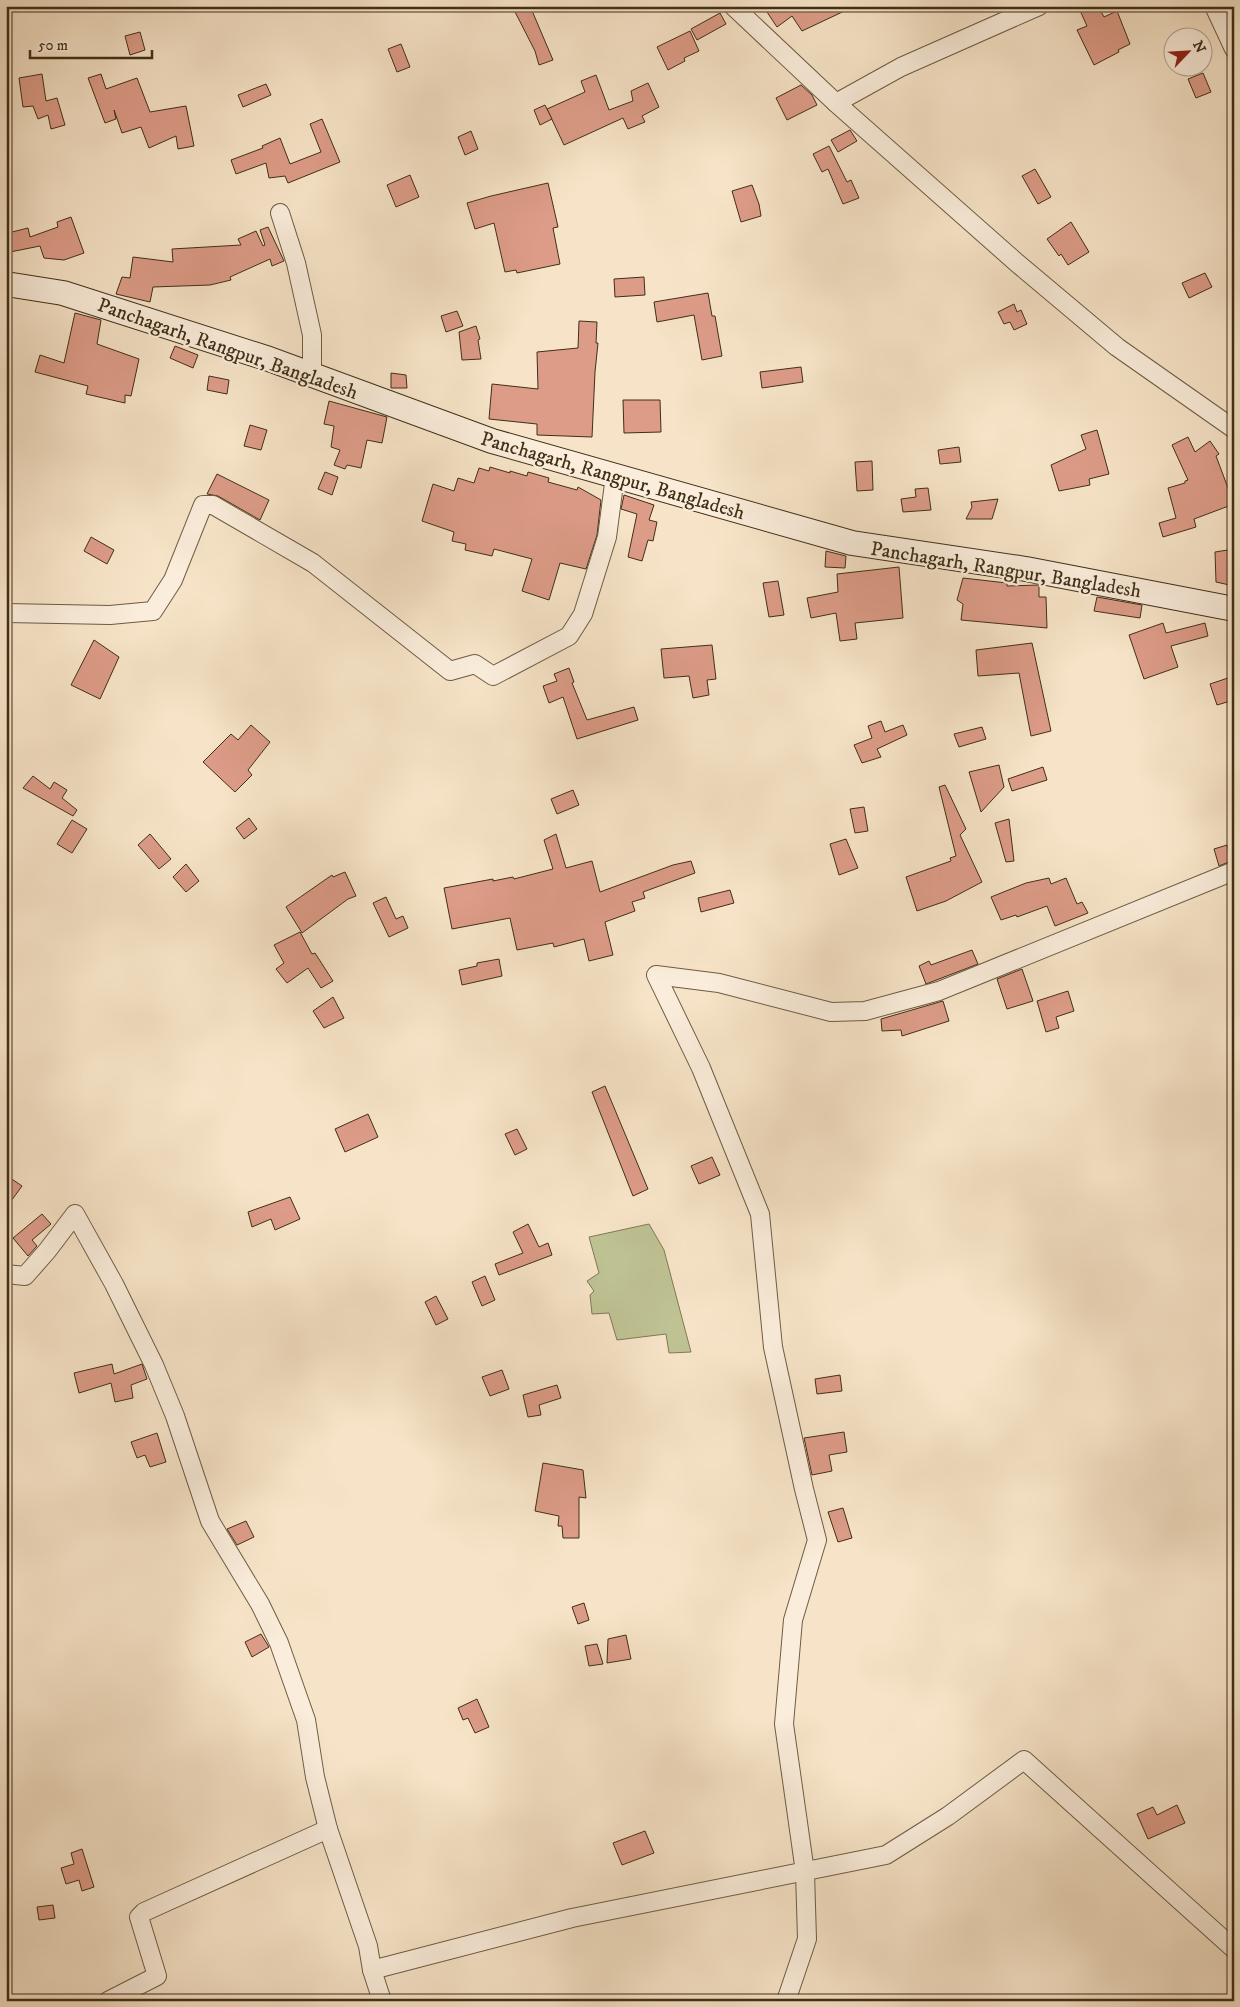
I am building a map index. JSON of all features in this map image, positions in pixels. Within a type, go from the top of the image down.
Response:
[{"type":"street","points":[[733,6],[836,103],[1117,347],[1234,429]]},
{"type":"street","points":[[836,103],[901,67],[1039,6]]},
{"type":"street","points":[[1214,6],[1234,49]]},
{"type":"street","points":[[280,213],[296,263],[312,335],[312,375]]},
{"type":"street","name":"Panchagarh, Rangpur, Bangladesh","points":[[6,284],[63,293],[269,359],[492,441],[852,544],[1026,569],[1234,609]]},
{"type":"street","points":[[6,613],[110,615],[153,611],[173,580],[203,505],[213,505],[313,563],[450,672],[475,664],[493,676],[569,636],[583,614],[607,537],[615,476]]},
{"type":"street","points":[[786,2001],[808,1939],[805,1872],[784,1724],[793,1620],[817,1540],[773,1347],[760,1214],[701,1068],[656,975],[720,983],[831,1012],[865,1011],[939,991],[1234,871]]},
{"type":"street","points":[[6,1274],[25,1276],[75,1214],[114,1284],[154,1365],[175,1416],[210,1521],[260,1604],[279,1644],[306,1720],[328,1829],[368,1946],[372,1970],[382,2001]]},
{"type":"street","points":[[372,1970],[572,1918],[886,1855],[948,1816],[1024,1760],[1234,1949]]},
{"type":"street","points":[[108,2001],[157,1976],[139,1917],[144,1912],[328,1829]]},
{"type":"green space","points":[[649,1224],[664,1250],[691,1352],[669,1353],[666,1334],[617,1340],[609,1313],[592,1314],[590,1295],[594,1291],[587,1281],[599,1273],[589,1237]]},
{"type":"building","points":[[512,6],[530,6],[553,60],[539,65],[535,51]]},
{"type":"building","points":[[763,6],[807,6],[805,8],[808,12],[819,6],[855,6],[802,31],[792,16],[777,27]]},
{"type":"building","points":[[1078,6],[1098,6],[1104,17],[1117,11],[1130,44],[1094,65],[1077,30],[1087,26]]},
{"type":"building","points":[[720,13],[726,24],[697,40],[691,29]]},
{"type":"building","points":[[690,31],[699,51],[684,58],[685,61],[668,70],[657,47]]},
{"type":"building","points":[[140,32],[145,50],[130,55],[125,36]]},
{"type":"building","points":[[401,44],[410,67],[397,72],[388,49]]},
{"type":"building","points":[[42,74],[46,101],[57,98],[65,125],[51,129],[48,115],[38,119],[33,106],[23,107],[19,78]]},
{"type":"building","points":[[101,74],[106,89],[137,78],[150,112],[186,106],[194,146],[178,149],[176,136],[149,148],[141,127],[122,133],[114,110],[116,119],[105,123],[88,78]]},
{"type":"building","points":[[596,75],[609,110],[633,101],[631,91],[648,83],[659,107],[642,116],[645,122],[628,129],[623,118],[564,145],[547,109],[585,92],[581,81]]},
{"type":"building","points":[[1205,78],[1211,92],[1196,98],[1188,79]]},
{"type":"building","points":[[266,84],[271,95],[243,107],[238,95]]},
{"type":"building","points":[[801,85],[812,95],[817,105],[787,120],[776,98]]},
{"type":"building","points":[[545,105],[552,119],[540,125],[534,110]]},
{"type":"building","points":[[322,119],[340,162],[288,183],[285,176],[269,178],[266,163],[236,174],[231,160],[263,148],[262,146],[280,138],[290,164],[321,152],[310,124]]},
{"type":"building","points":[[850,130],[857,141],[838,152],[831,140]]},
{"type":"building","points":[[471,131],[478,149],[465,155],[458,137]]},
{"type":"building","points":[[829,146],[847,182],[851,180],[859,198],[843,204],[828,169],[822,172],[813,154]]},
{"type":"building","points":[[1035,169],[1051,197],[1038,204],[1022,176]]},
{"type":"building","points":[[410,175],[419,197],[396,207],[387,185]]},
{"type":"building","points":[[548,183],[558,227],[553,228],[560,264],[517,273],[516,270],[505,272],[494,223],[475,229],[467,203]]},
{"type":"building","points":[[752,185],[761,216],[741,222],[732,191]]},
{"type":"building","points":[[71,217],[84,253],[64,260],[44,258],[40,246],[10,252],[8,233],[28,228],[30,237],[58,227],[57,222]]},
{"type":"building","points":[[1071,222],[1089,252],[1068,265],[1047,239]]},
{"type":"building","points":[[268,227],[284,261],[272,266],[270,259],[230,277],[231,280],[210,285],[153,287],[150,302],[116,294],[122,277],[130,278],[133,257],[173,262],[172,249],[241,245],[238,239],[256,231],[263,246],[265,245],[260,230]]},
{"type":"building","points":[[1205,273],[1212,287],[1189,298],[1182,283]]},
{"type":"building","points":[[644,277],[645,295],[615,297],[614,279]]},
{"type":"building","points":[[708,293],[712,316],[715,316],[722,356],[702,360],[694,315],[657,322],[654,302]]},
{"type":"building","points":[[1014,304],[1017,312],[1021,310],[1027,324],[1014,330],[1010,322],[1004,324],[998,312]]},
{"type":"building","points":[[457,311],[463,326],[446,332],[441,316]]},
{"type":"building","points":[[75,313],[101,320],[97,344],[139,359],[131,396],[125,395],[125,403],[86,394],[88,386],[35,372],[40,355],[64,363]]},
{"type":"building","points":[[579,321],[597,322],[596,343],[598,343],[592,437],[537,435],[537,424],[489,419],[492,384],[538,389],[537,352],[578,348]]},
{"type":"building","points":[[476,326],[480,339],[478,340],[481,359],[462,360],[459,332]]},
{"type":"building","points":[[175,346],[198,355],[193,368],[170,358]]},
{"type":"building","points":[[801,367],[803,382],[762,388],[760,372]]},
{"type":"building","points":[[391,373],[406,375],[407,388],[391,388]]},
{"type":"building","points":[[209,376],[229,380],[227,394],[207,390]]},
{"type":"building","points":[[623,400],[660,400],[661,432],[624,433]]},
{"type":"building","points":[[329,401],[387,417],[382,443],[367,440],[361,468],[347,465],[345,469],[334,465],[340,450],[331,447],[334,426],[324,424]]},
{"type":"building","points":[[250,425],[267,430],[261,450],[244,446]]},
{"type":"building","points":[[1097,430],[1109,474],[1089,479],[1090,485],[1059,491],[1051,465],[1086,449],[1081,435]]},
{"type":"building","points":[[1188,437],[1195,452],[1210,441],[1219,454],[1216,456],[1234,504],[1194,519],[1196,527],[1163,537],[1159,523],[1176,518],[1168,488],[1185,483],[1188,480],[1172,445]]},
{"type":"building","points":[[959,447],[961,462],[940,464],[938,450]]},
{"type":"building","points":[[872,461],[873,490],[857,491],[855,462]]},
{"type":"building","points":[[490,467],[510,473],[510,471],[527,476],[528,472],[549,478],[548,482],[577,490],[578,487],[601,500],[597,535],[586,569],[560,563],[549,600],[522,591],[532,559],[494,549],[492,556],[465,550],[466,544],[452,541],[454,532],[422,521],[433,484],[454,491],[458,478],[474,483],[479,468],[489,471]]},
{"type":"building","points":[[325,472],[338,477],[332,495],[318,489]]},
{"type":"building","points":[[217,474],[269,500],[260,520],[218,496],[207,494]]},
{"type":"building","points":[[928,488],[931,510],[903,512],[901,499],[916,497],[915,489]]},
{"type":"building","points":[[624,495],[654,505],[649,520],[657,522],[653,541],[648,540],[642,561],[628,557],[637,514],[621,509]]},
{"type":"building","points":[[998,499],[992,519],[966,519],[972,507],[971,502]]},
{"type":"building","points":[[91,537],[114,550],[107,564],[84,551]]},
{"type":"building","points":[[1234,549],[1234,586],[1216,582],[1215,552]]},
{"type":"building","points":[[826,551],[846,556],[845,568],[825,567]]},
{"type":"building","points":[[899,567],[903,618],[855,623],[857,639],[840,641],[836,613],[811,618],[807,598],[838,592],[837,574]]},
{"type":"building","points":[[963,578],[1007,583],[1007,586],[1039,585],[1039,597],[1046,597],[1047,628],[961,620],[963,604],[957,600]]},
{"type":"building","points":[[778,581],[784,615],[769,617],[763,583]]},
{"type":"building","points":[[1097,597],[1142,605],[1140,618],[1094,611]]},
{"type":"building","points":[[1163,623],[1166,633],[1205,623],[1208,636],[1171,646],[1178,667],[1144,679],[1129,635]]},
{"type":"building","points":[[94,640],[119,657],[100,699],[71,685]]},
{"type":"building","points":[[1032,643],[1051,731],[1031,736],[1019,673],[978,676],[976,650]]},
{"type":"building","points":[[712,645],[716,679],[707,680],[709,695],[693,698],[689,676],[664,678],[661,649]]},
{"type":"building","points":[[569,668],[574,682],[572,683],[587,720],[634,707],[638,720],[577,739],[563,697],[549,703],[543,686],[557,681],[554,674]]},
{"type":"building","points":[[1234,676],[1234,700],[1217,705],[1210,684]]},
{"type":"building","points":[[881,721],[885,732],[903,725],[907,735],[877,749],[881,757],[862,763],[854,745],[872,738],[868,726]]},
{"type":"building","points":[[251,725],[270,742],[248,770],[252,775],[235,792],[203,762],[231,734],[238,740]]},
{"type":"building","points":[[982,727],[986,739],[959,747],[954,734]]},
{"type":"building","points":[[999,765],[1004,787],[981,812],[969,772]]},
{"type":"building","points":[[1043,767],[1047,780],[1012,791],[1008,779]]},
{"type":"building","points":[[33,776],[50,789],[54,782],[67,790],[62,798],[77,810],[73,816],[23,788]]},
{"type":"building","points":[[945,785],[966,829],[960,835],[982,882],[946,901],[917,911],[906,877],[951,861],[950,858],[956,856],[939,787]]},
{"type":"building","points":[[573,790],[579,805],[557,814],[551,799]]},
{"type":"building","points":[[864,807],[868,831],[855,833],[850,809]]},
{"type":"building","points":[[249,818],[257,829],[244,839],[236,828]]},
{"type":"building","points":[[1009,819],[1014,861],[1006,862],[995,823]]},
{"type":"building","points":[[72,820],[87,829],[72,853],[57,844]]},
{"type":"building","points":[[150,834],[171,859],[159,869],[138,845]]},
{"type":"building","points":[[556,834],[566,868],[592,861],[600,892],[673,865],[691,861],[695,873],[643,892],[645,898],[632,902],[635,911],[605,922],[613,955],[589,961],[584,939],[554,947],[553,943],[517,950],[510,918],[452,929],[444,888],[493,879],[493,881],[513,877],[514,879],[553,869],[544,840]]},
{"type":"building","points":[[846,839],[858,868],[839,875],[830,844]]},
{"type":"building","points":[[1227,845],[1231,861],[1219,866],[1214,849]]},
{"type":"building","points":[[186,864],[199,881],[186,892],[173,877]]},
{"type":"building","points":[[345,872],[356,896],[348,899],[302,933],[286,907],[332,875],[333,877]]},
{"type":"building","points":[[1049,878],[1051,884],[1066,878],[1077,904],[1082,902],[1088,913],[1055,926],[1047,906],[1017,917],[1016,915],[1001,920],[991,897],[1026,883]]},
{"type":"building","points":[[730,890],[734,903],[701,912],[698,898]]},
{"type":"building","points":[[386,897],[396,919],[403,916],[408,928],[389,937],[373,903]]},
{"type":"building","points":[[300,932],[312,954],[315,953],[333,981],[321,988],[308,968],[287,983],[276,969],[284,963],[274,945]]},
{"type":"building","points":[[972,950],[978,964],[926,984],[919,966],[929,961],[931,965]]},
{"type":"building","points":[[499,959],[502,976],[462,985],[459,970],[477,966],[477,963]]},
{"type":"building","points":[[1022,969],[1033,1001],[1007,1009],[997,979]]},
{"type":"building","points":[[1068,991],[1074,1011],[1056,1017],[1059,1028],[1046,1032],[1037,1001]]},
{"type":"building","points":[[333,997],[344,1018],[324,1028],[313,1011]]},
{"type":"building","points":[[943,1001],[949,1021],[902,1036],[901,1030],[882,1031],[881,1019]]},
{"type":"building","points":[[605,1086],[648,1189],[633,1196],[592,1092]]},
{"type":"building","points":[[368,1114],[378,1137],[345,1152],[335,1129]]},
{"type":"building","points":[[517,1129],[527,1149],[515,1155],[505,1134]]},
{"type":"building","points":[[712,1157],[720,1175],[699,1184],[691,1166]]},
{"type":"building","points":[[6,1175],[22,1186],[6,1208]]},
{"type":"building","points":[[290,1197],[300,1219],[275,1230],[271,1219],[252,1227],[248,1212]]},
{"type":"building","points":[[42,1214],[51,1224],[32,1240],[37,1246],[28,1256],[13,1238]]},
{"type":"building","points":[[528,1224],[539,1247],[548,1243],[552,1255],[499,1275],[495,1264],[523,1253],[513,1232]]},
{"type":"building","points":[[485,1276],[495,1300],[482,1306],[472,1282]]},
{"type":"building","points":[[436,1296],[448,1319],[436,1325],[425,1302]]},
{"type":"building","points":[[112,1364],[114,1374],[142,1364],[147,1379],[131,1385],[133,1398],[115,1402],[111,1383],[79,1393],[74,1373]]},
{"type":"building","points":[[502,1370],[509,1389],[490,1396],[482,1377]]},
{"type":"building","points":[[840,1375],[842,1391],[817,1394],[815,1379]]},
{"type":"building","points":[[557,1385],[561,1398],[539,1405],[541,1415],[528,1417],[523,1395]]},
{"type":"building","points":[[844,1432],[847,1452],[829,1455],[832,1471],[812,1475],[804,1438]]},
{"type":"building","points":[[157,1433],[166,1462],[150,1467],[145,1455],[137,1458],[131,1442]]},
{"type":"building","points":[[543,1463],[583,1470],[586,1498],[579,1497],[579,1538],[563,1538],[562,1526],[558,1526],[559,1516],[535,1511]]},
{"type":"building","points":[[843,1508],[852,1538],[838,1542],[828,1512]]},
{"type":"building","points":[[246,1521],[254,1537],[237,1545],[227,1529]]},
{"type":"building","points":[[584,1603],[589,1620],[578,1624],[572,1607]]},
{"type":"building","points":[[261,1634],[269,1647],[252,1657],[245,1642]]},
{"type":"building","points":[[626,1635],[631,1659],[607,1663],[608,1639]]},
{"type":"building","points":[[597,1644],[603,1664],[589,1666],[585,1646]]},
{"type":"building","points":[[477,1699],[489,1727],[475,1733],[468,1718],[463,1720],[458,1708]]},
{"type":"building","points":[[1177,1805],[1185,1823],[1148,1839],[1137,1814],[1153,1807],[1157,1815]]},
{"type":"building","points":[[645,1831],[654,1853],[622,1865],[613,1843]]},
{"type":"building","points":[[82,1849],[94,1887],[82,1891],[79,1880],[66,1884],[61,1868],[74,1864],[71,1853]]},
{"type":"building","points":[[53,1905],[55,1918],[39,1920],[37,1907]]}]
